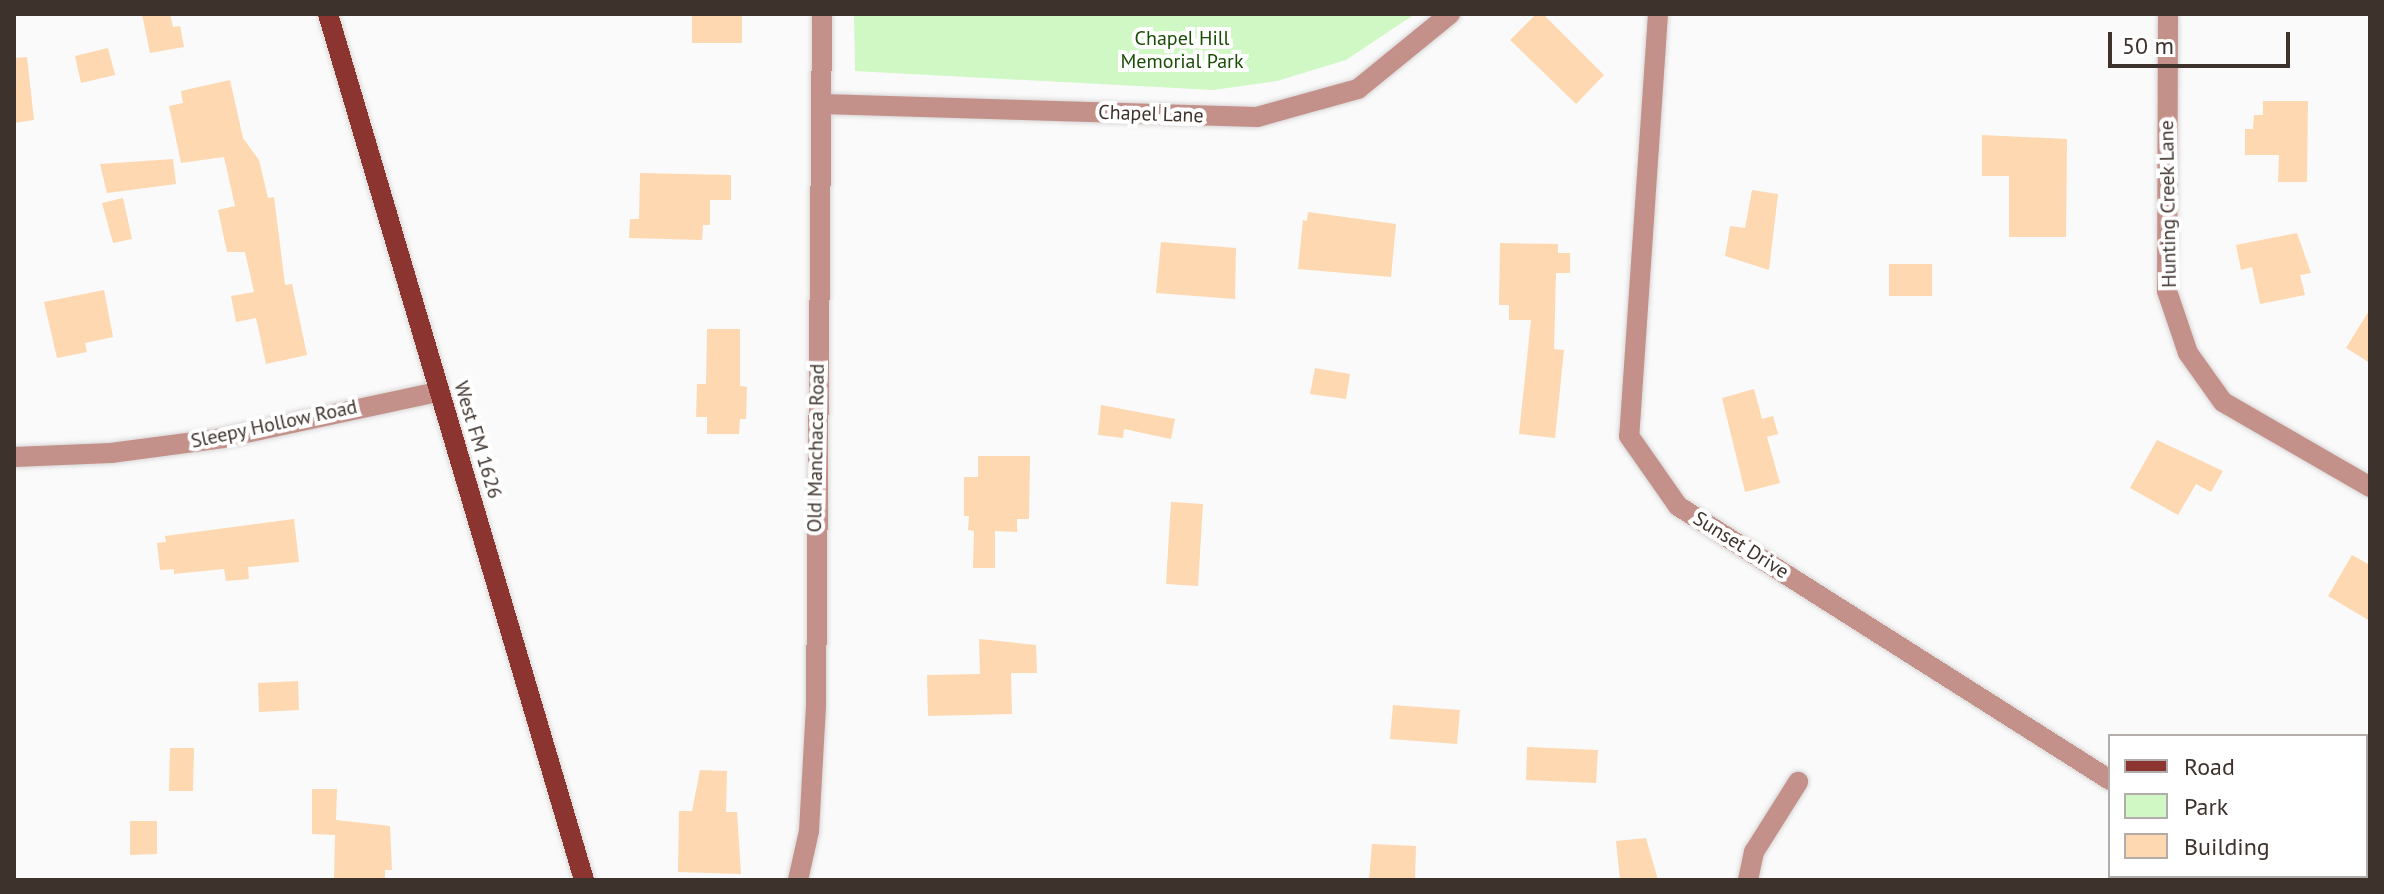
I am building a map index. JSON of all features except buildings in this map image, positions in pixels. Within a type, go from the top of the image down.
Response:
[{"type":"main road","name":"West FM 1626","points":[[328,14],[584,880]]},
{"type":"street","name":"Old Manchaca Road","points":[[798,880],[809,831],[816,704],[822,14]]},
{"type":"street","name":"Chapel Lane","points":[[822,104],[1257,117],[1358,89],[1450,14]]},
{"type":"street","name":"Sunset Drive","points":[[1658,14],[1629,436],[1678,506],[2108,779]]},
{"type":"street","name":"Hunting Creek Lane","points":[[2168,14],[2167,291],[2188,353],[2223,402],[2370,487]]},
{"type":"street","name":"Sleepy Hollow Road","points":[[14,457],[111,453],[223,438],[438,392]]},
{"type":"street","points":[[1748,880],[1754,852],[1798,782]]},
{"type":"green space","name":"Chapel Hill Memorial Park","points":[[854,14],[1415,14],[1346,60],[1277,81],[1213,90],[855,71]]}]
